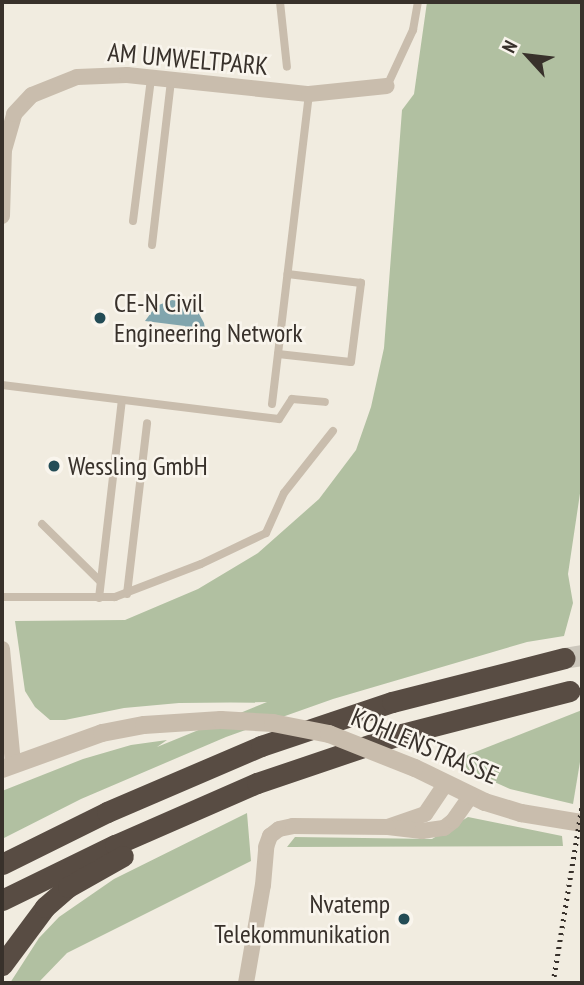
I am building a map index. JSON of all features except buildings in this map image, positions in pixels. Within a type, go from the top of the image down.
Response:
[{"type":"highway","points":[[2,864],[107,812],[261,746],[392,702],[564,658]]},
{"type":"highway","points":[[2,901],[165,822],[257,783],[402,734],[570,691]]},
{"type":"highway","points":[[2,965],[44,907],[68,887],[142,847],[165,822]]},
{"type":"street","name":"AM UMWELTPARK","points":[[2,216],[4,150],[14,114],[32,95],[77,77],[101,74],[309,94],[387,86]]},
{"type":"street","points":[[2,654],[8,766]]},
{"type":"street","name":"KOHLENSTRASSE","points":[[8,766],[102,733],[144,725],[221,720],[273,723],[329,734],[521,814],[582,823]]},
{"type":"street","points":[[388,827],[425,814],[446,783]]},
{"type":"street","points":[[246,983],[263,885],[265,847],[270,835],[279,829],[293,826],[388,827],[422,831],[444,828],[453,821],[471,795]]},
{"type":"lane","points":[[280,2],[287,67]]},
{"type":"lane","points":[[387,86],[413,30],[418,2]]},
{"type":"lane","points":[[133,221],[151,78]]},
{"type":"lane","points":[[152,245],[171,80]]},
{"type":"lane","points":[[272,404],[309,94]]},
{"type":"lane","points":[[278,354],[351,362],[361,283],[288,274]]},
{"type":"lane","points":[[2,385],[279,419],[292,399],[325,402]]},
{"type":"lane","points":[[99,598],[122,400]]},
{"type":"lane","points":[[127,594],[147,423]]},
{"type":"lane","points":[[2,597],[99,598],[127,594],[266,533],[284,493],[333,431]]},
{"type":"lane","points":[[42,524],[100,580]]},
{"type":"green space","points":[[427,2],[582,2],[582,480],[568,574],[573,603],[564,636],[527,642],[333,699],[226,737],[81,799],[2,839],[2,791],[83,759],[131,745],[167,740],[157,747],[267,702],[179,703],[124,708],[65,720],[50,720],[35,707],[25,691],[15,621],[125,620],[198,589],[258,553],[319,499],[356,450],[371,407],[384,348],[402,110],[414,94]]},
{"type":"green space","points":[[582,710],[582,750],[573,804],[510,789],[450,762]]},
{"type":"green space","points":[[247,813],[251,861],[67,953],[38,983],[10,983],[39,938],[59,917],[114,879]]},
{"type":"green space","points":[[468,817],[562,836],[563,846],[287,847],[295,837],[432,839]]},
{"type":"water","points":[[172,300],[185,302],[197,310],[204,323],[206,335],[185,333],[185,326],[145,321],[156,306]]},
{"type":"tunnel","points":[[564,658],[582,655]]},
{"type":"railway","points":[[553,983],[582,806]]},
{"type":"place","name":"CE-N Civil Engineering Network","points":[[100,318]]},
{"type":"place","name":"Wessling GmbH","points":[[54,466]]},
{"type":"place","name":"Nvatemp Telekommunikation","points":[[404,919]]}]
